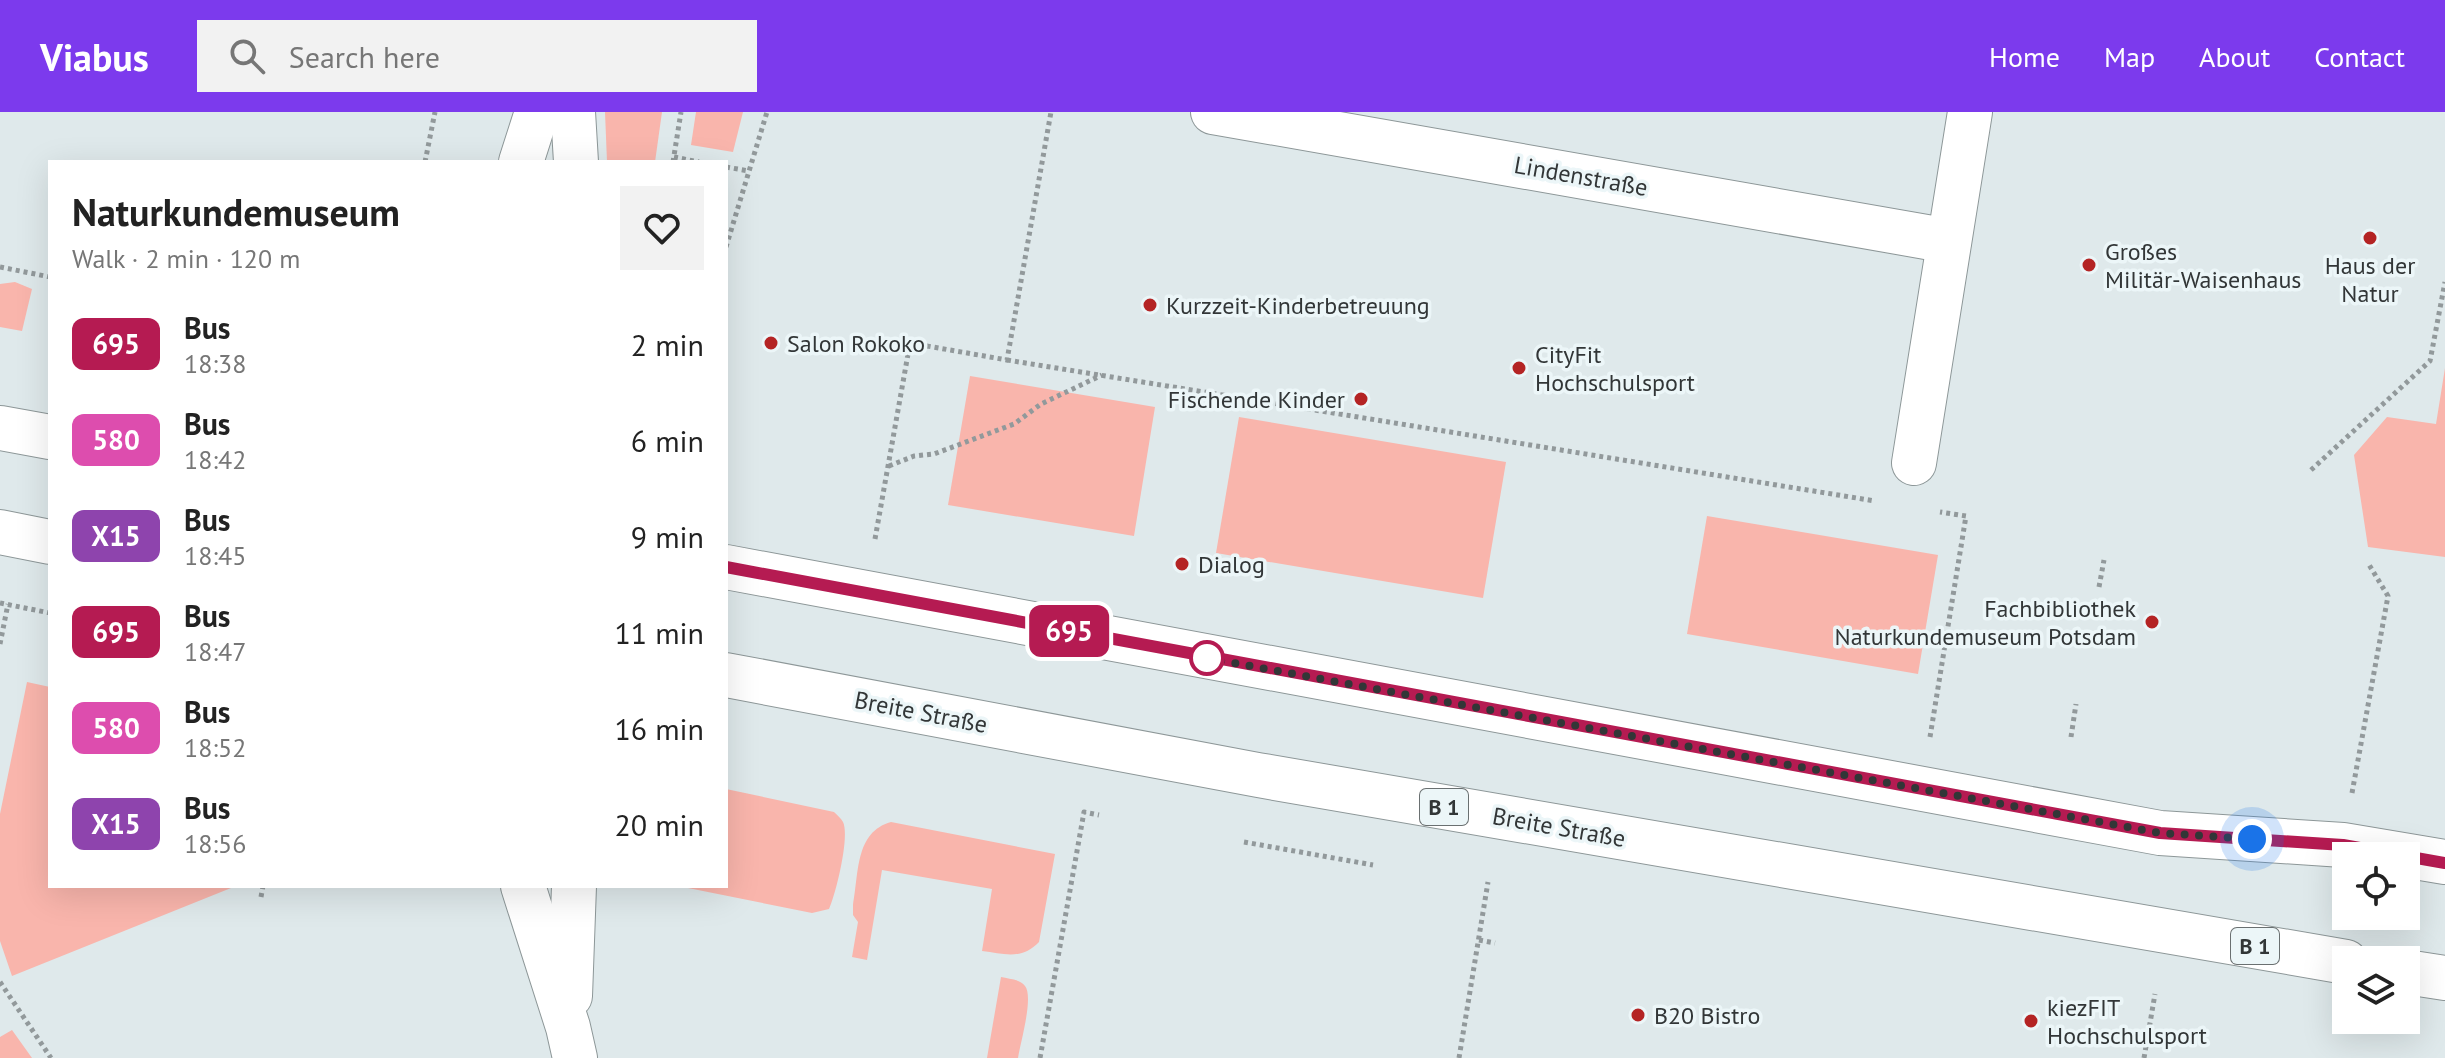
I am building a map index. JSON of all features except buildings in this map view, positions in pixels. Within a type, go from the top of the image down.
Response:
[{"type":"main road","points":[[522,160],[537,112]]},
{"type":"main road","points":[[573,112],[576,160]]},
{"type":"main road","name":"Lindenstraße","points":[[1213,112],[1949,241]]},
{"type":"main road","points":[[1914,463],[1970,112]]},
{"type":"main road","points":[[0,428],[48,437]]},
{"type":"main road","points":[[0,532],[48,542]]},
{"type":"main road","points":[[728,567],[2160,833],[2332,844]]},
{"type":"main road","name":"Breite Straße","points":[[728,675],[1258,775],[2332,960]]},
{"type":"main road","points":[[2420,858],[2445,862]]},
{"type":"main road","points":[[524,888],[572,1042]]},
{"type":"main road","points":[[572,1042],[574,888]]},
{"type":"main road","points":[[2420,974],[2445,978]]},
{"type":"path","points":[[425,160],[435,112]]},
{"type":"path","points":[[673,160],[681,112]]},
{"type":"path","points":[[728,240],[767,112]]},
{"type":"path","points":[[1007,360],[1051,112]]},
{"type":"path","points":[[728,167],[749,171]]},
{"type":"path","points":[[0,267],[48,277]]},
{"type":"path","points":[[2311,470],[2430,361],[2445,282]]},
{"type":"path","points":[[875,539],[910,343],[1880,502]]},
{"type":"path","points":[[888,466],[914,456],[934,454],[1014,424],[1041,404],[1103,375]]},
{"type":"path","points":[[1922,789],[1966,516],[1938,511]]},
{"type":"path","points":[[2099,587],[2104,560]]},
{"type":"path","points":[[2344,842],[2388,596],[2368,563]]},
{"type":"path","points":[[0,603],[48,613]]},
{"type":"path","points":[[0,644],[8,604]]},
{"type":"path","points":[[2071,737],[2076,704]]},
{"type":"path","points":[[1040,1058],[1084,812],[1099,815]]},
{"type":"path","points":[[1244,842],[1373,865]]},
{"type":"path","points":[[1459,1058],[1488,882]]},
{"type":"path","points":[[261,897],[263,888]]},
{"type":"path","points":[[1479,940],[1495,943]]},
{"type":"path","points":[[0,982],[51,1058]]},
{"type":"path","points":[[2144,1058],[2155,994]]},
{"type":"shaded area","points":[[605,112],[662,112],[655,160],[607,160]]},
{"type":"shaded area","points":[[696,112],[743,112],[733,152],[691,145]]},
{"type":"shaded area","points":[[15,282],[32,289],[22,331],[0,327],[0,284]]},
{"type":"shaded area","points":[[2445,368],[2445,557],[2368,547],[2354,455],[2387,417],[2436,424]]},
{"type":"shaded area","points":[[970,376],[1155,407],[1134,536],[948,505]]},
{"type":"shaded area","points":[[1239,417],[1506,462],[1483,598],[1216,553]]},
{"type":"shaded area","points":[[1707,516],[1938,555],[1918,674],[1687,634]]},
{"type":"shaded area","points":[[27,682],[48,687],[48,888],[231,888],[12,976],[0,941],[0,814]]},
{"type":"shaded area","points":[[728,789],[834,812],[843,822],[843,852],[829,909],[812,913],[688,888],[728,888]]},
{"type":"shaded area","points":[[891,822],[1055,854],[1039,942],[1020,954],[982,951],[992,889],[882,870],[867,960],[852,957],[858,922],[853,915],[853,905],[861,855],[871,835]]},
{"type":"shaded area","points":[[1001,977],[1020,982],[1027,992],[1027,1010],[1018,1058],[987,1058]]},
{"type":"shaded area","points":[[12,1030],[32,1058],[0,1058],[0,1037]]},
{"type":"bus line","name":"695","points":[[728,567],[2160,833],[2343,845],[2445,863]]},
{"type":"place","name":"Haus der Natur","points":[[2370,238]]},
{"type":"place","name":"Großes Militär-Waisenhaus","points":[[2089,265]]},
{"type":"place","name":"Kurzzeit-Kinderbetreuung","points":[[1150,305]]},
{"type":"place","name":"Salon Rokoko","points":[[771,343]]},
{"type":"place","name":"CityFit Hochschulsport","points":[[1519,368]]},
{"type":"place","name":"Fischende Kinder","points":[[1361,399]]},
{"type":"place","name":"Dialog","points":[[1182,564]]},
{"type":"place","name":"Fachbibliothek Naturkundemuseum Potsdam","points":[[2152,622]]},
{"type":"place","name":"B20 Bistro","points":[[1638,1015]]},
{"type":"place","name":"kiezFIT Hochschulsport","points":[[2031,1021]]},
{"type":"route","points":[[1207,658],[2160,833],[2252,839]]}]
